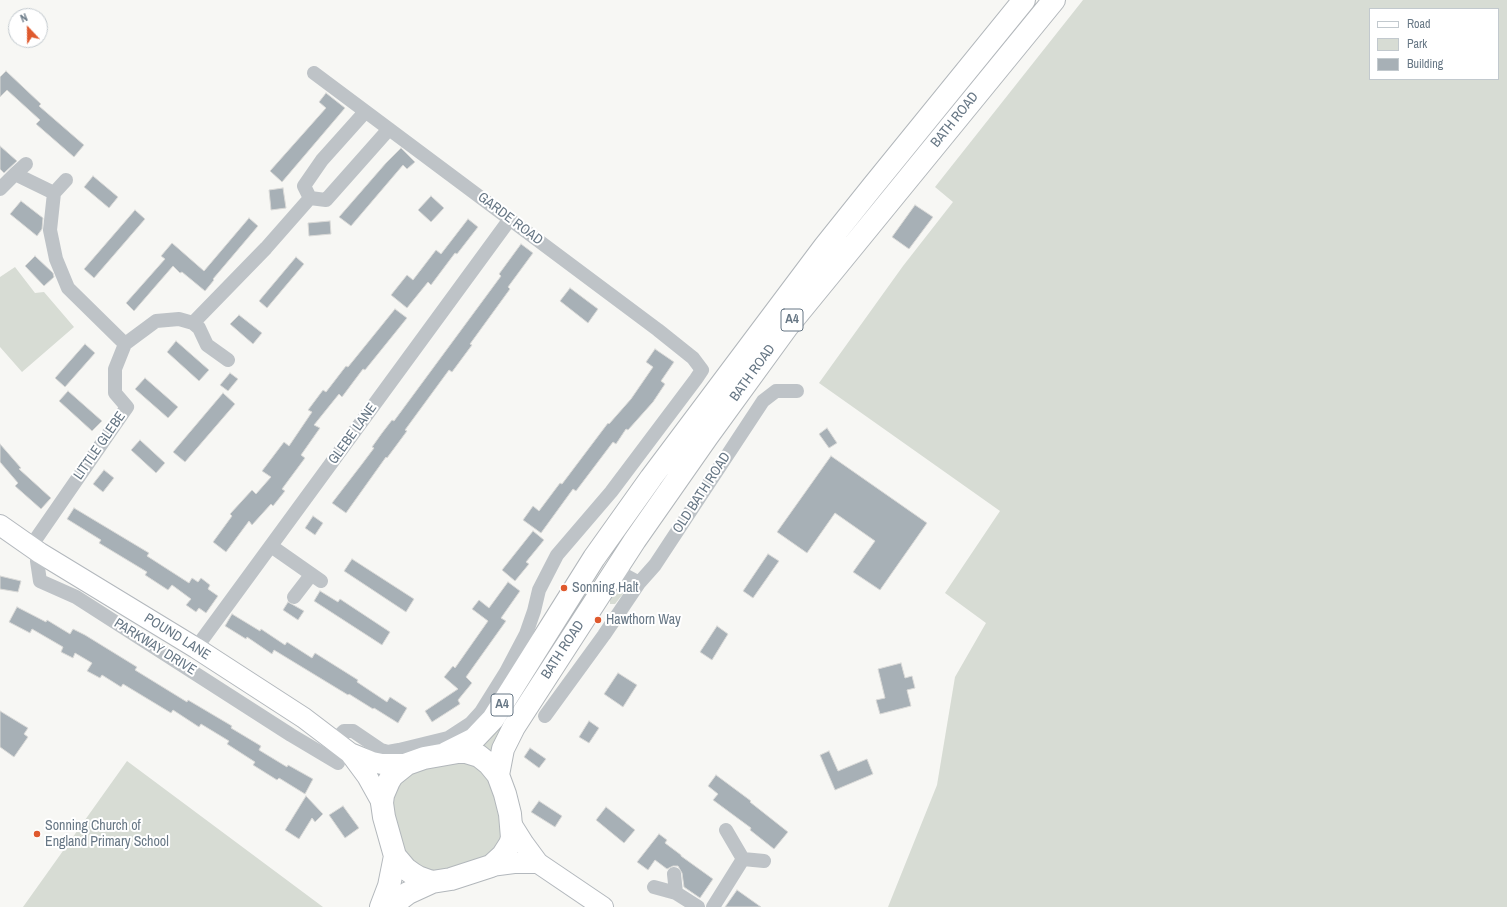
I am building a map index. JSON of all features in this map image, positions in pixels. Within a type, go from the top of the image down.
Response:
[{"type":"main road","name":"BATH ROAD","points":[[446,753],[474,739],[493,719],[594,558],[669,454],[794,286],[1024,0]]},
{"type":"main road","name":"BATH ROAD","points":[[498,775],[502,749],[508,735],[615,570],[707,436],[787,327],[1054,0]]},
{"type":"main road","points":[[594,558],[615,570]]},
{"type":"main road","points":[[390,907],[408,893],[432,882],[451,879],[491,866],[503,855],[510,844],[512,838],[512,826],[505,794],[498,775],[489,764],[479,756],[466,752],[446,753],[407,764],[388,781],[382,803],[386,828],[395,856],[406,869],[413,874],[432,882]]},
{"type":"main road","points":[[381,907],[389,886],[395,856]]},
{"type":"street","name":"GARDE ROAD","points":[[314,73],[658,330],[693,358],[702,370],[611,492],[557,555],[539,590],[534,611],[522,641],[506,672],[481,712],[471,723],[448,738],[388,752],[381,750],[353,731],[344,732],[334,741]]},
{"type":"street","points":[[310,198],[304,186],[322,160],[365,112]]},
{"type":"street","points":[[310,198],[326,200],[389,129]]},
{"type":"street","points":[[0,189],[26,164]]},
{"type":"street","points":[[15,174],[54,194]]},
{"type":"street","points":[[66,180],[54,194],[50,230],[56,259],[68,288],[125,344],[156,321],[180,319],[194,323],[199,328],[208,345],[228,360]]},
{"type":"street","points":[[194,323],[266,248],[310,198]]},
{"type":"street","name":"GLEBE LANE","points":[[196,648],[510,219]]},
{"type":"street","name":"LITTLE GLEBE","points":[[36,549],[127,407],[115,393],[115,369],[125,344]]},
{"type":"street","name":"OLD BATH ROAD","points":[[545,716],[604,635],[639,583],[655,565],[763,401],[776,391],[797,392]]},
{"type":"street","name":"POUND LANE","points":[[0,525],[196,648],[304,718],[334,741],[344,758],[367,776],[382,803]]},
{"type":"street","points":[[271,546],[316,578],[294,597]]},
{"type":"street","name":"PARKWAY DRIVE","points":[[36,549],[40,581],[76,597],[291,735],[344,758]]},
{"type":"street","points":[[615,570],[639,583]]},
{"type":"street","points":[[291,735],[304,718]]},
{"type":"street","name":"POUND LANE","points":[[344,758],[382,764],[407,764]]},
{"type":"street","points":[[512,826],[538,863],[603,907]]},
{"type":"street","points":[[726,830],[743,859]]},
{"type":"street","points":[[743,859],[764,861]]},
{"type":"street","points":[[713,907],[743,859]]},
{"type":"street","points":[[491,866],[514,863],[538,863]]},
{"type":"street","points":[[674,874],[676,893]]},
{"type":"street","points":[[654,887],[676,893],[698,907]]},
{"type":"green space","points":[[1083,0],[1507,0],[1507,907],[888,907],[937,785],[955,677],[986,623],[945,593],[1000,511],[819,383],[903,266],[953,202],[935,187]]},
{"type":"green space","points":[[15,267],[35,293],[44,292],[74,327],[22,372],[0,347],[0,277]]},
{"type":"green space","points":[[599,574],[602,576],[493,755],[477,747],[550,641],[559,637]]},
{"type":"green space","points":[[618,583],[624,586],[626,590],[615,604],[610,604],[610,596]]},
{"type":"green space","points":[[127,761],[323,907],[23,907]]},
{"type":"green space","points":[[453,761],[471,762],[487,775],[501,816],[501,839],[492,854],[460,867],[429,872],[405,856],[391,811],[394,788],[412,771]]},
{"type":"building","points":[[6,71],[41,104],[39,106],[84,145],[74,157],[36,124],[40,120],[7,90],[0,97],[0,77]]},
{"type":"building","points":[[326,93],[345,108],[282,182],[270,171],[326,108],[319,102]]},
{"type":"building","points":[[0,146],[17,161],[4,173],[0,169]]},
{"type":"building","points":[[401,148],[415,162],[407,169],[403,165],[351,226],[339,217],[386,163]]},
{"type":"building","points":[[93,176],[118,197],[109,208],[84,187]]},
{"type":"building","points":[[283,188],[286,208],[271,210],[269,190]]},
{"type":"building","points":[[431,196],[444,208],[431,222],[418,210]]},
{"type":"building","points":[[21,201],[43,218],[42,229],[37,236],[10,214]]},
{"type":"building","points":[[915,205],[933,217],[909,249],[892,237]]},
{"type":"building","points":[[135,210],[145,219],[94,278],[84,269]]},
{"type":"building","points":[[249,218],[258,226],[213,279],[214,280],[205,291],[182,272],[180,273],[173,266],[134,311],[126,303],[165,259],[161,256],[172,243],[204,271]]},
{"type":"building","points":[[468,219],[478,227],[457,254],[455,253],[431,285],[428,282],[407,308],[391,295],[407,275],[413,280],[436,250],[441,254]]},
{"type":"building","points":[[330,221],[331,234],[309,236],[308,223]]},
{"type":"building","points":[[521,244],[533,253],[508,287],[510,289],[470,344],[472,345],[452,372],[449,370],[405,430],[407,431],[387,458],[386,457],[346,513],[332,503],[374,448],[372,447],[382,433],[392,420],[394,421],[501,276],[499,274]]},
{"type":"building","points":[[35,256],[53,273],[54,277],[44,286],[25,266]]},
{"type":"building","points":[[296,257],[304,264],[267,308],[259,301]]},
{"type":"building","points":[[570,288],[598,309],[588,323],[560,301]]},
{"type":"building","points":[[395,309],[407,318],[365,370],[363,369],[342,397],[339,394],[314,425],[320,428],[301,455],[305,458],[282,489],[285,491],[273,506],[271,504],[252,525],[249,521],[226,552],[213,542],[232,516],[230,514],[252,490],[256,494],[271,477],[262,471],[284,442],[289,446],[312,412],[308,410],[323,390],[326,392],[346,366],[348,367]]},
{"type":"building","points":[[239,315],[262,333],[253,344],[230,324]]},
{"type":"building","points":[[176,341],[209,370],[199,381],[167,352]]},
{"type":"building","points":[[85,344],[95,353],[65,387],[55,378]]},
{"type":"building","points":[[655,349],[674,362],[661,381],[665,384],[653,402],[628,430],[626,429],[616,444],[613,442],[576,491],[573,489],[541,533],[523,520],[533,506],[539,511],[560,483],[562,484],[608,423],[609,424],[631,399],[653,367],[646,362]]},
{"type":"building","points":[[230,373],[238,379],[228,391],[220,385]]},
{"type":"building","points":[[145,378],[178,407],[168,418],[135,389]]},
{"type":"building","points":[[68,391],[102,421],[92,431],[59,401]]},
{"type":"building","points":[[223,393],[235,404],[185,462],[173,452]]},
{"type":"building","points":[[827,428],[837,443],[829,448],[819,434]]},
{"type":"building","points":[[140,440],[165,463],[156,473],[131,450]]},
{"type":"building","points":[[0,444],[21,468],[19,469],[51,498],[41,509],[15,486],[18,483],[0,462]]},
{"type":"building","points":[[831,456],[927,523],[880,590],[853,572],[875,541],[835,513],[807,553],[777,532]]},
{"type":"building","points":[[104,470],[114,478],[103,492],[93,484]]},
{"type":"building","points":[[74,508],[149,553],[147,556],[189,583],[192,578],[198,582],[201,578],[210,585],[208,589],[218,596],[206,613],[199,608],[196,612],[186,605],[191,599],[172,585],[168,590],[145,575],[147,572],[99,543],[101,540],[67,519]]},
{"type":"building","points":[[313,516],[323,523],[315,535],[305,528]]},
{"type":"building","points":[[533,531],[544,540],[526,562],[529,564],[515,581],[502,570]]},
{"type":"building","points":[[768,554],[779,561],[753,598],[743,591]]},
{"type":"building","points":[[352,559],[414,599],[406,612],[344,571]]},
{"type":"building","points":[[0,576],[21,581],[18,592],[0,589]]},
{"type":"building","points":[[508,582],[520,591],[501,618],[506,621],[466,677],[472,683],[458,700],[460,704],[432,722],[425,711],[458,689],[444,677],[453,666],[455,668],[488,621],[472,609],[479,600],[489,608]]},
{"type":"building","points":[[320,591],[338,602],[340,599],[390,632],[382,645],[314,601]]},
{"type":"building","points":[[288,602],[304,611],[298,620],[283,610]]},
{"type":"building","points":[[17,607],[46,622],[47,620],[70,634],[73,629],[85,635],[137,667],[135,670],[187,702],[188,700],[232,726],[231,728],[261,746],[259,750],[287,767],[288,765],[313,779],[305,794],[279,778],[277,780],[253,765],[255,762],[227,744],[229,741],[201,724],[199,727],[173,710],[171,713],[123,684],[121,687],[102,675],[100,678],[87,671],[92,663],[75,653],[73,658],[61,652],[63,647],[32,629],[30,633],[9,622]]},
{"type":"building","points":[[232,614],[260,631],[261,629],[285,645],[287,642],[312,658],[315,653],[358,680],[357,682],[387,702],[390,697],[407,708],[398,723],[349,694],[348,695],[274,650],[272,654],[247,637],[246,639],[225,626]]},
{"type":"building","points":[[717,626],[728,634],[712,660],[700,652]]},
{"type":"building","points":[[901,663],[905,678],[912,676],[915,688],[907,690],[911,706],[880,714],[876,700],[885,698],[878,669]]},
{"type":"building","points":[[618,673],[637,685],[623,707],[604,694]]},
{"type":"building","points":[[0,711],[28,728],[24,734],[28,737],[14,757],[0,747]]},
{"type":"building","points":[[589,721],[599,728],[589,743],[579,737]]},
{"type":"building","points":[[530,748],[546,759],[539,768],[524,757]]},
{"type":"building","points":[[829,751],[838,771],[867,759],[873,774],[835,790],[820,755]]},
{"type":"building","points":[[716,775],[751,801],[750,802],[788,832],[774,849],[750,830],[751,828],[713,800],[718,794],[708,786]]},
{"type":"building","points":[[306,796],[323,814],[315,822],[312,818],[299,839],[285,830]]},
{"type":"building","points":[[539,801],[562,816],[555,827],[531,812]]},
{"type":"building","points":[[343,806],[359,828],[345,838],[329,815]]},
{"type":"building","points":[[606,807],[635,830],[624,843],[596,820]]},
{"type":"building","points":[[659,834],[667,840],[665,843],[713,879],[700,898],[684,887],[682,873],[678,866],[673,866],[667,869],[655,860],[648,870],[637,862]]},
{"type":"building","points":[[737,890],[761,907],[725,907]]},
{"type":"place","name":"Sonning Halt","points":[[564,588]]},
{"type":"place","name":"Hawthorn Way","points":[[598,620]]},
{"type":"place","name":"Sonning Church of England Primary School","points":[[37,834]]}]
